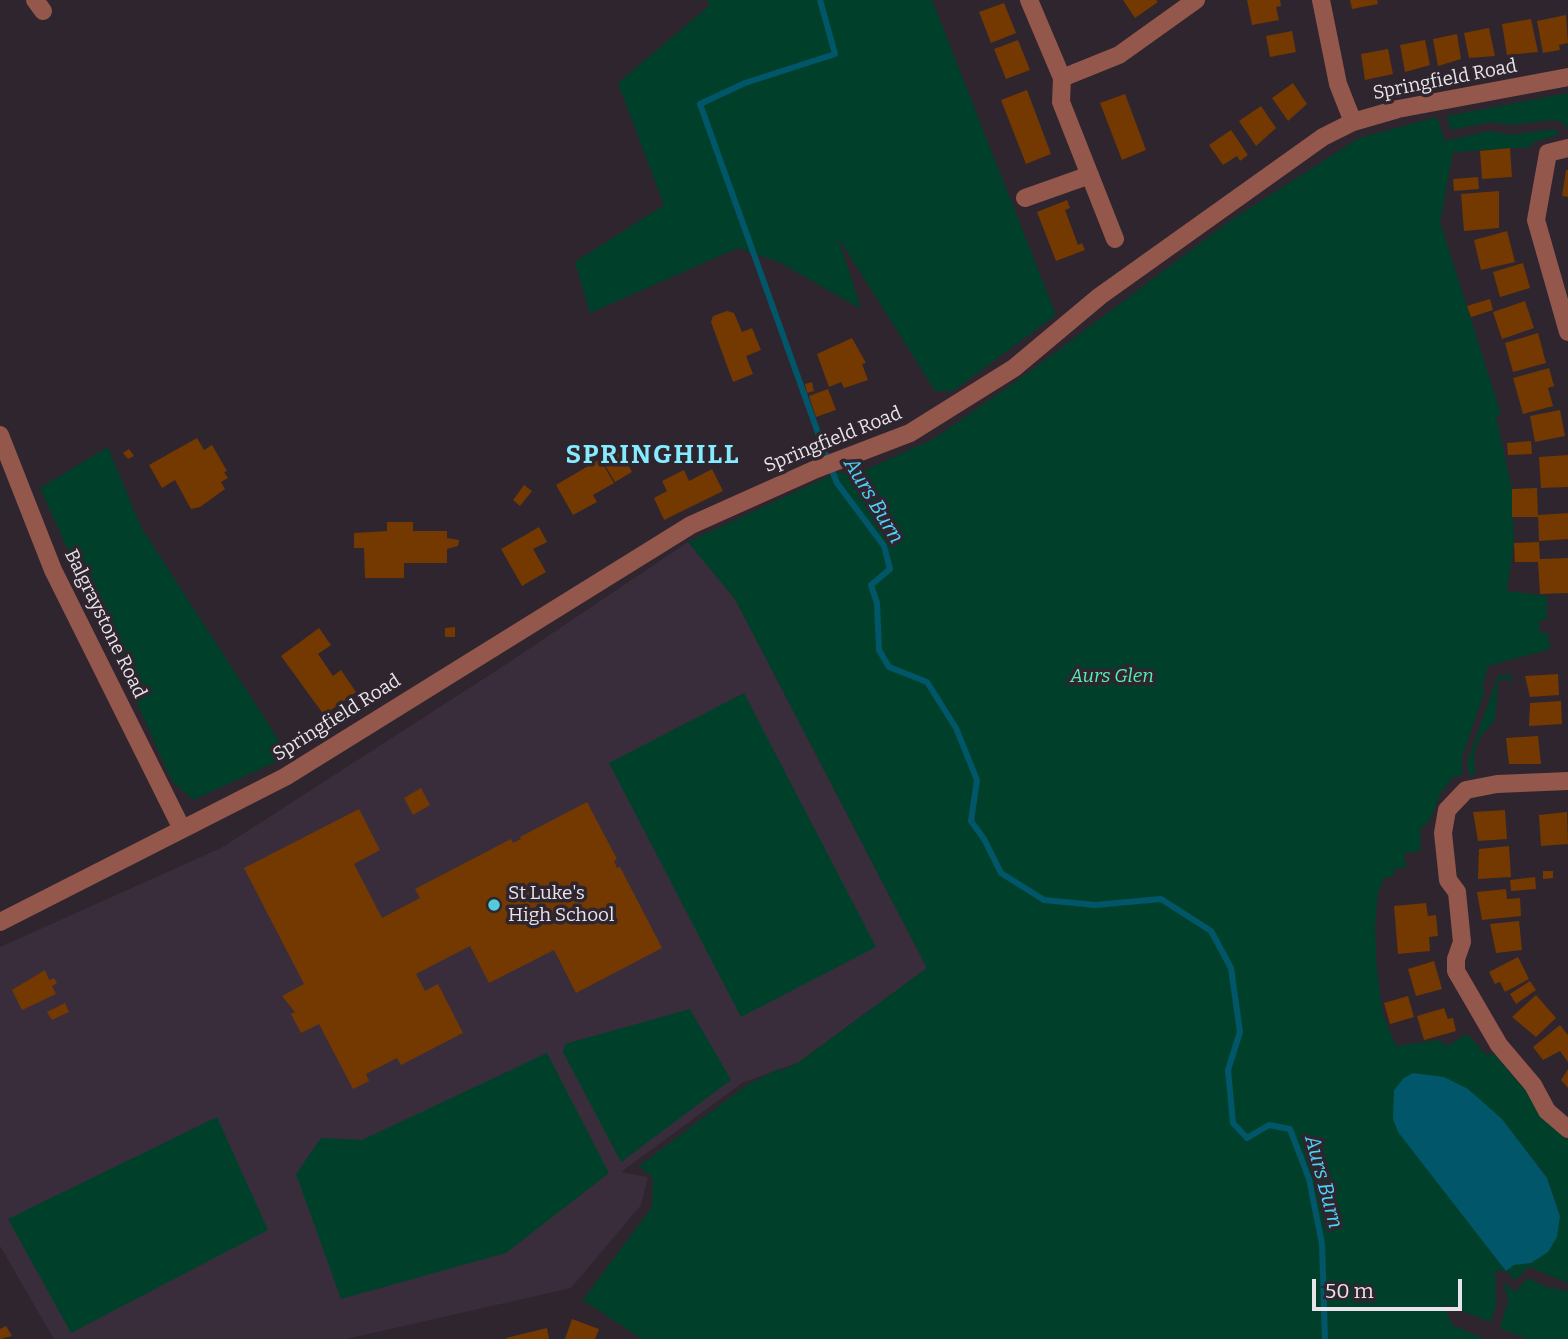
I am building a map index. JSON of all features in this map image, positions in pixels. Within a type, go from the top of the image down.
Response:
[{"type":"street","points":[[1029,0],[1062,78],[1061,102],[1115,239]]},
{"type":"street","points":[[1062,78],[1119,55],[1196,0]]},
{"type":"street","points":[[1321,0],[1338,84],[1353,122]]},
{"type":"street","name":"Springfield Road","points":[[0,922],[181,827],[285,777],[427,686],[691,525],[842,458],[910,433],[1014,368],[1100,296],[1323,137],[1353,122],[1398,109],[1568,77]]},
{"type":"street","points":[[1568,148],[1548,153],[1536,220],[1568,331]]},
{"type":"street","points":[[1025,198],[1090,175]]},
{"type":"street","name":"Balgraystone Road","points":[[0,435],[53,570],[181,827]]},
{"type":"street","points":[[1568,781],[1497,784],[1466,790],[1447,810],[1443,833],[1448,880],[1457,892],[1462,942],[1456,959],[1456,971],[1499,1045],[1533,1085],[1547,1111],[1568,1129]]},
{"type":"shaded area","name":"St Luke's High School","points":[[688,542],[735,599],[927,968],[799,1062],[742,1083],[621,1172],[648,1177],[641,1205],[571,1288],[346,1339],[54,1339],[0,1246],[0,947],[221,848],[502,667]]},
{"type":"green space","points":[[707,0],[932,0],[1056,315],[953,391],[935,391],[838,237],[861,309],[779,262],[738,248],[590,313],[575,262],[664,205],[618,83],[710,5]]},
{"type":"green space","points":[[1568,93],[1568,130],[1564,123],[1553,120],[1510,125],[1490,122],[1451,130],[1447,116]]},
{"type":"green space","name":"Aurs Glen","points":[[1437,117],[1445,141],[1489,131],[1510,135],[1554,129],[1560,134],[1533,142],[1531,147],[1453,152],[1440,222],[1501,414],[1496,416],[1512,489],[1514,543],[1507,591],[1547,596],[1547,619],[1539,621],[1540,633],[1548,633],[1550,649],[1488,666],[1482,689],[1485,690],[1462,758],[1462,775],[1453,777],[1441,793],[1430,820],[1420,830],[1421,851],[1404,853],[1406,868],[1394,869],[1394,876],[1385,877],[1378,892],[1375,929],[1383,1015],[1396,1046],[1439,1040],[1447,1046],[1467,1034],[1487,1055],[1493,1053],[1568,1140],[1568,1283],[1529,1267],[1515,1280],[1506,1271],[1495,1271],[1496,1307],[1490,1322],[1444,1304],[1452,1325],[1485,1339],[642,1339],[583,1300],[652,1207],[653,1178],[639,1166],[744,1087],[778,1069],[781,1071],[799,1062],[927,968],[735,599],[688,542],[838,472],[857,474],[935,438],[1032,370],[1231,220],[1359,138]],"holes":[[[1413,1073],[1444,1077],[1502,1119],[1547,1178],[1560,1216],[1531,1263],[1514,1265],[1506,1271],[1404,1078]]]},
{"type":"green space","points":[[108,447],[141,527],[289,756],[193,800],[172,781],[40,488]]},
{"type":"green space","points":[[1511,674],[1512,686],[1508,678],[1498,681],[1495,720],[1480,737],[1474,753],[1475,774],[1469,775],[1467,762],[1498,676]]},
{"type":"green space","points":[[744,693],[876,947],[741,1017],[609,763]]},
{"type":"green space","points":[[690,1009],[731,1080],[621,1162],[563,1052],[565,1044]]},
{"type":"green space","points":[[547,1053],[609,1173],[506,1253],[341,1299],[296,1174],[321,1138],[362,1140]]},
{"type":"green space","points":[[217,1117],[268,1230],[71,1333],[8,1219]]},
{"type":"green space","points":[[1528,1278],[1546,1287],[1568,1291],[1568,1339],[1527,1339],[1500,1328],[1508,1301],[1504,1282],[1515,1292]]},
{"type":"water","points":[[1413,1073],[1444,1077],[1468,1089],[1502,1119],[1547,1178],[1560,1216],[1557,1237],[1548,1252],[1531,1263],[1514,1265],[1506,1271],[1398,1132],[1393,1119],[1394,1090],[1404,1078]]},
{"type":"building","points":[[1123,0],[1156,0],[1158,2],[1135,18]]},
{"type":"building","points":[[1247,0],[1280,0],[1281,6],[1276,7],[1279,20],[1252,25]]},
{"type":"building","points":[[1350,0],[1377,0],[1378,4],[1352,9]]},
{"type":"building","points":[[1004,3],[1016,33],[991,43],[979,12]]},
{"type":"building","points":[[1566,15],[1568,43],[1559,45],[1560,50],[1543,53],[1537,21]]},
{"type":"building","points":[[1531,19],[1538,52],[1507,55],[1502,24]]},
{"type":"building","points":[[1489,28],[1495,56],[1469,58],[1464,33]]},
{"type":"building","points":[[1292,31],[1296,52],[1270,57],[1266,36]]},
{"type":"building","points":[[1457,34],[1461,59],[1438,66],[1433,39]]},
{"type":"building","points":[[1018,40],[1030,70],[1006,79],[994,49]]},
{"type":"building","points":[[1425,40],[1430,65],[1405,72],[1400,45]]},
{"type":"building","points":[[1388,49],[1393,74],[1365,80],[1361,54]]},
{"type":"building","points":[[1293,83],[1307,104],[1288,121],[1272,98]]},
{"type":"building","points":[[1027,90],[1051,154],[1026,164],[1001,100]]},
{"type":"building","points":[[1125,94],[1146,150],[1122,160],[1100,103]]},
{"type":"building","points":[[1261,106],[1276,128],[1256,146],[1239,121]]},
{"type":"building","points":[[1231,130],[1248,155],[1240,161],[1237,156],[1223,165],[1209,145]]},
{"type":"building","points":[[1510,148],[1512,177],[1482,179],[1480,151]]},
{"type":"building","points":[[1568,170],[1568,197],[1562,196]]},
{"type":"building","points":[[1478,177],[1479,189],[1454,191],[1453,179]]},
{"type":"building","points":[[1499,191],[1499,228],[1464,231],[1461,194]]},
{"type":"building","points":[[1067,200],[1070,208],[1065,210],[1078,245],[1082,243],[1085,250],[1056,261],[1037,212]]},
{"type":"building","points":[[1507,231],[1515,262],[1481,270],[1474,240]]},
{"type":"building","points":[[1523,263],[1530,288],[1500,297],[1493,272]]},
{"type":"building","points":[[1490,299],[1493,310],[1471,317],[1467,306]]},
{"type":"building","points":[[1525,301],[1534,328],[1502,339],[1493,312]]},
{"type":"building","points":[[727,311],[734,313],[742,332],[752,328],[761,350],[746,356],[753,374],[733,382],[711,322],[713,316]]},
{"type":"building","points":[[1538,333],[1546,363],[1513,372],[1505,343]]},
{"type":"building","points":[[852,338],[866,363],[862,364],[868,380],[844,388],[841,382],[829,387],[817,354]]},
{"type":"building","points":[[1549,368],[1554,386],[1548,388],[1553,406],[1523,414],[1513,378]]},
{"type":"building","points":[[812,382],[814,391],[807,393],[805,384]]},
{"type":"building","points":[[828,389],[836,410],[816,417],[809,396]]},
{"type":"building","points":[[1560,410],[1565,436],[1535,442],[1530,416]]},
{"type":"building","points":[[197,438],[204,450],[212,445],[227,471],[224,472],[228,478],[221,482],[225,489],[200,507],[191,509],[175,480],[162,488],[149,465]]},
{"type":"building","points":[[1531,441],[1532,454],[1508,455],[1507,443]]},
{"type":"building","points":[[129,449],[134,456],[128,459],[123,453]]},
{"type":"building","points":[[621,452],[632,472],[615,482],[603,462]]},
{"type":"building","points":[[1568,455],[1568,487],[1541,488],[1539,457]]},
{"type":"building","points":[[600,459],[614,483],[593,495],[597,502],[573,515],[556,485]]},
{"type":"building","points":[[712,469],[723,491],[664,520],[654,498],[667,491],[662,481],[684,470],[689,481]]},
{"type":"building","points":[[524,485],[532,491],[520,506],[513,500]]},
{"type":"building","points":[[1537,488],[1538,517],[1512,517],[1512,489]]},
{"type":"building","points":[[1568,513],[1568,539],[1539,541],[1538,515]]},
{"type":"building","points":[[387,522],[413,522],[413,531],[447,531],[447,538],[459,540],[458,546],[447,549],[447,563],[404,563],[404,578],[365,578],[364,548],[354,548],[354,533],[387,531]]},
{"type":"building","points":[[539,527],[547,542],[533,549],[546,572],[522,586],[501,549]]},
{"type":"building","points":[[1539,542],[1540,559],[1568,558],[1568,593],[1540,594],[1538,562],[1515,562],[1514,543]]},
{"type":"building","points":[[455,627],[455,637],[445,637],[445,628]]},
{"type":"building","points":[[319,628],[331,645],[318,654],[333,676],[341,670],[356,692],[324,715],[281,656]]},
{"type":"building","points":[[1558,674],[1559,695],[1530,697],[1525,676]]},
{"type":"building","points":[[1561,701],[1562,724],[1529,726],[1530,703]]},
{"type":"building","points":[[1538,736],[1541,764],[1509,764],[1506,738]]},
{"type":"building","points":[[421,788],[430,805],[413,815],[404,798]]},
{"type":"building","points":[[587,802],[617,859],[614,861],[617,868],[620,867],[662,948],[576,993],[554,950],[489,983],[470,946],[416,974],[425,991],[438,984],[463,1033],[401,1065],[397,1058],[366,1074],[369,1081],[353,1089],[319,1024],[301,1033],[291,1014],[295,1012],[282,996],[304,984],[244,868],[359,809],[380,850],[354,864],[382,918],[420,898],[415,889],[511,839],[513,843],[521,839],[520,837]]},
{"type":"building","points":[[1505,810],[1507,839],[1478,841],[1473,812]]},
{"type":"building","points":[[1567,812],[1568,844],[1541,846],[1539,815]]},
{"type":"building","points":[[1509,846],[1511,877],[1478,879],[1479,849]]},
{"type":"building","points":[[1543,871],[1553,871],[1553,878],[1543,879]]},
{"type":"building","points":[[1535,877],[1536,889],[1511,891],[1510,880]]},
{"type":"building","points":[[1506,889],[1507,899],[1520,898],[1521,916],[1482,920],[1477,892]]},
{"type":"building","points":[[1426,903],[1428,916],[1436,915],[1438,936],[1429,937],[1430,951],[1398,954],[1394,906]]},
{"type":"building","points":[[1519,921],[1522,950],[1496,953],[1490,924]]},
{"type":"building","points":[[1518,957],[1529,979],[1505,992],[1500,982],[1495,984],[1489,972]]},
{"type":"building","points":[[1434,961],[1442,989],[1416,996],[1408,969]]},
{"type":"building","points":[[45,970],[49,980],[54,978],[57,983],[52,986],[56,994],[22,1010],[12,990]]},
{"type":"building","points":[[1530,981],[1536,990],[1516,1004],[1510,994]]},
{"type":"building","points":[[1536,995],[1556,1018],[1536,1037],[1512,1017]]},
{"type":"building","points":[[1408,996],[1414,1017],[1390,1024],[1384,1003]]},
{"type":"building","points":[[65,1003],[69,1012],[52,1020],[47,1012]]},
{"type":"building","points":[[1444,1008],[1448,1019],[1453,1018],[1456,1031],[1424,1040],[1417,1016]]},
{"type":"building","points":[[1560,1025],[1568,1035],[1568,1062],[1560,1051],[1543,1060],[1533,1047]]},
{"type":"building","points":[[1568,1069],[1568,1088],[1561,1080]]},
{"type":"building","points":[[572,1319],[599,1329],[595,1339],[565,1339]]},
{"type":"building","points":[[6,1326],[12,1336],[0,1339],[0,1329]]},
{"type":"building","points":[[547,1328],[549,1339],[506,1339],[506,1338]]},
{"type":"waterway","name":"Aurs Burn","points":[[820,0],[835,54],[745,83],[700,104],[837,483],[884,546],[890,569],[871,585],[877,603],[879,650],[889,667],[927,682],[956,728],[977,780],[971,821],[984,839],[1001,873],[1044,900],[1095,905],[1161,899],[1211,931],[1231,968],[1240,1032],[1228,1070],[1233,1123],[1247,1138],[1269,1125],[1290,1129],[1309,1179],[1322,1244],[1325,1339]]},
{"type":"place","name":"St Luke's High School","points":[[494,905]]},
{"type":"district","name":"SPRINGHILL","points":[[653,456]]}]
